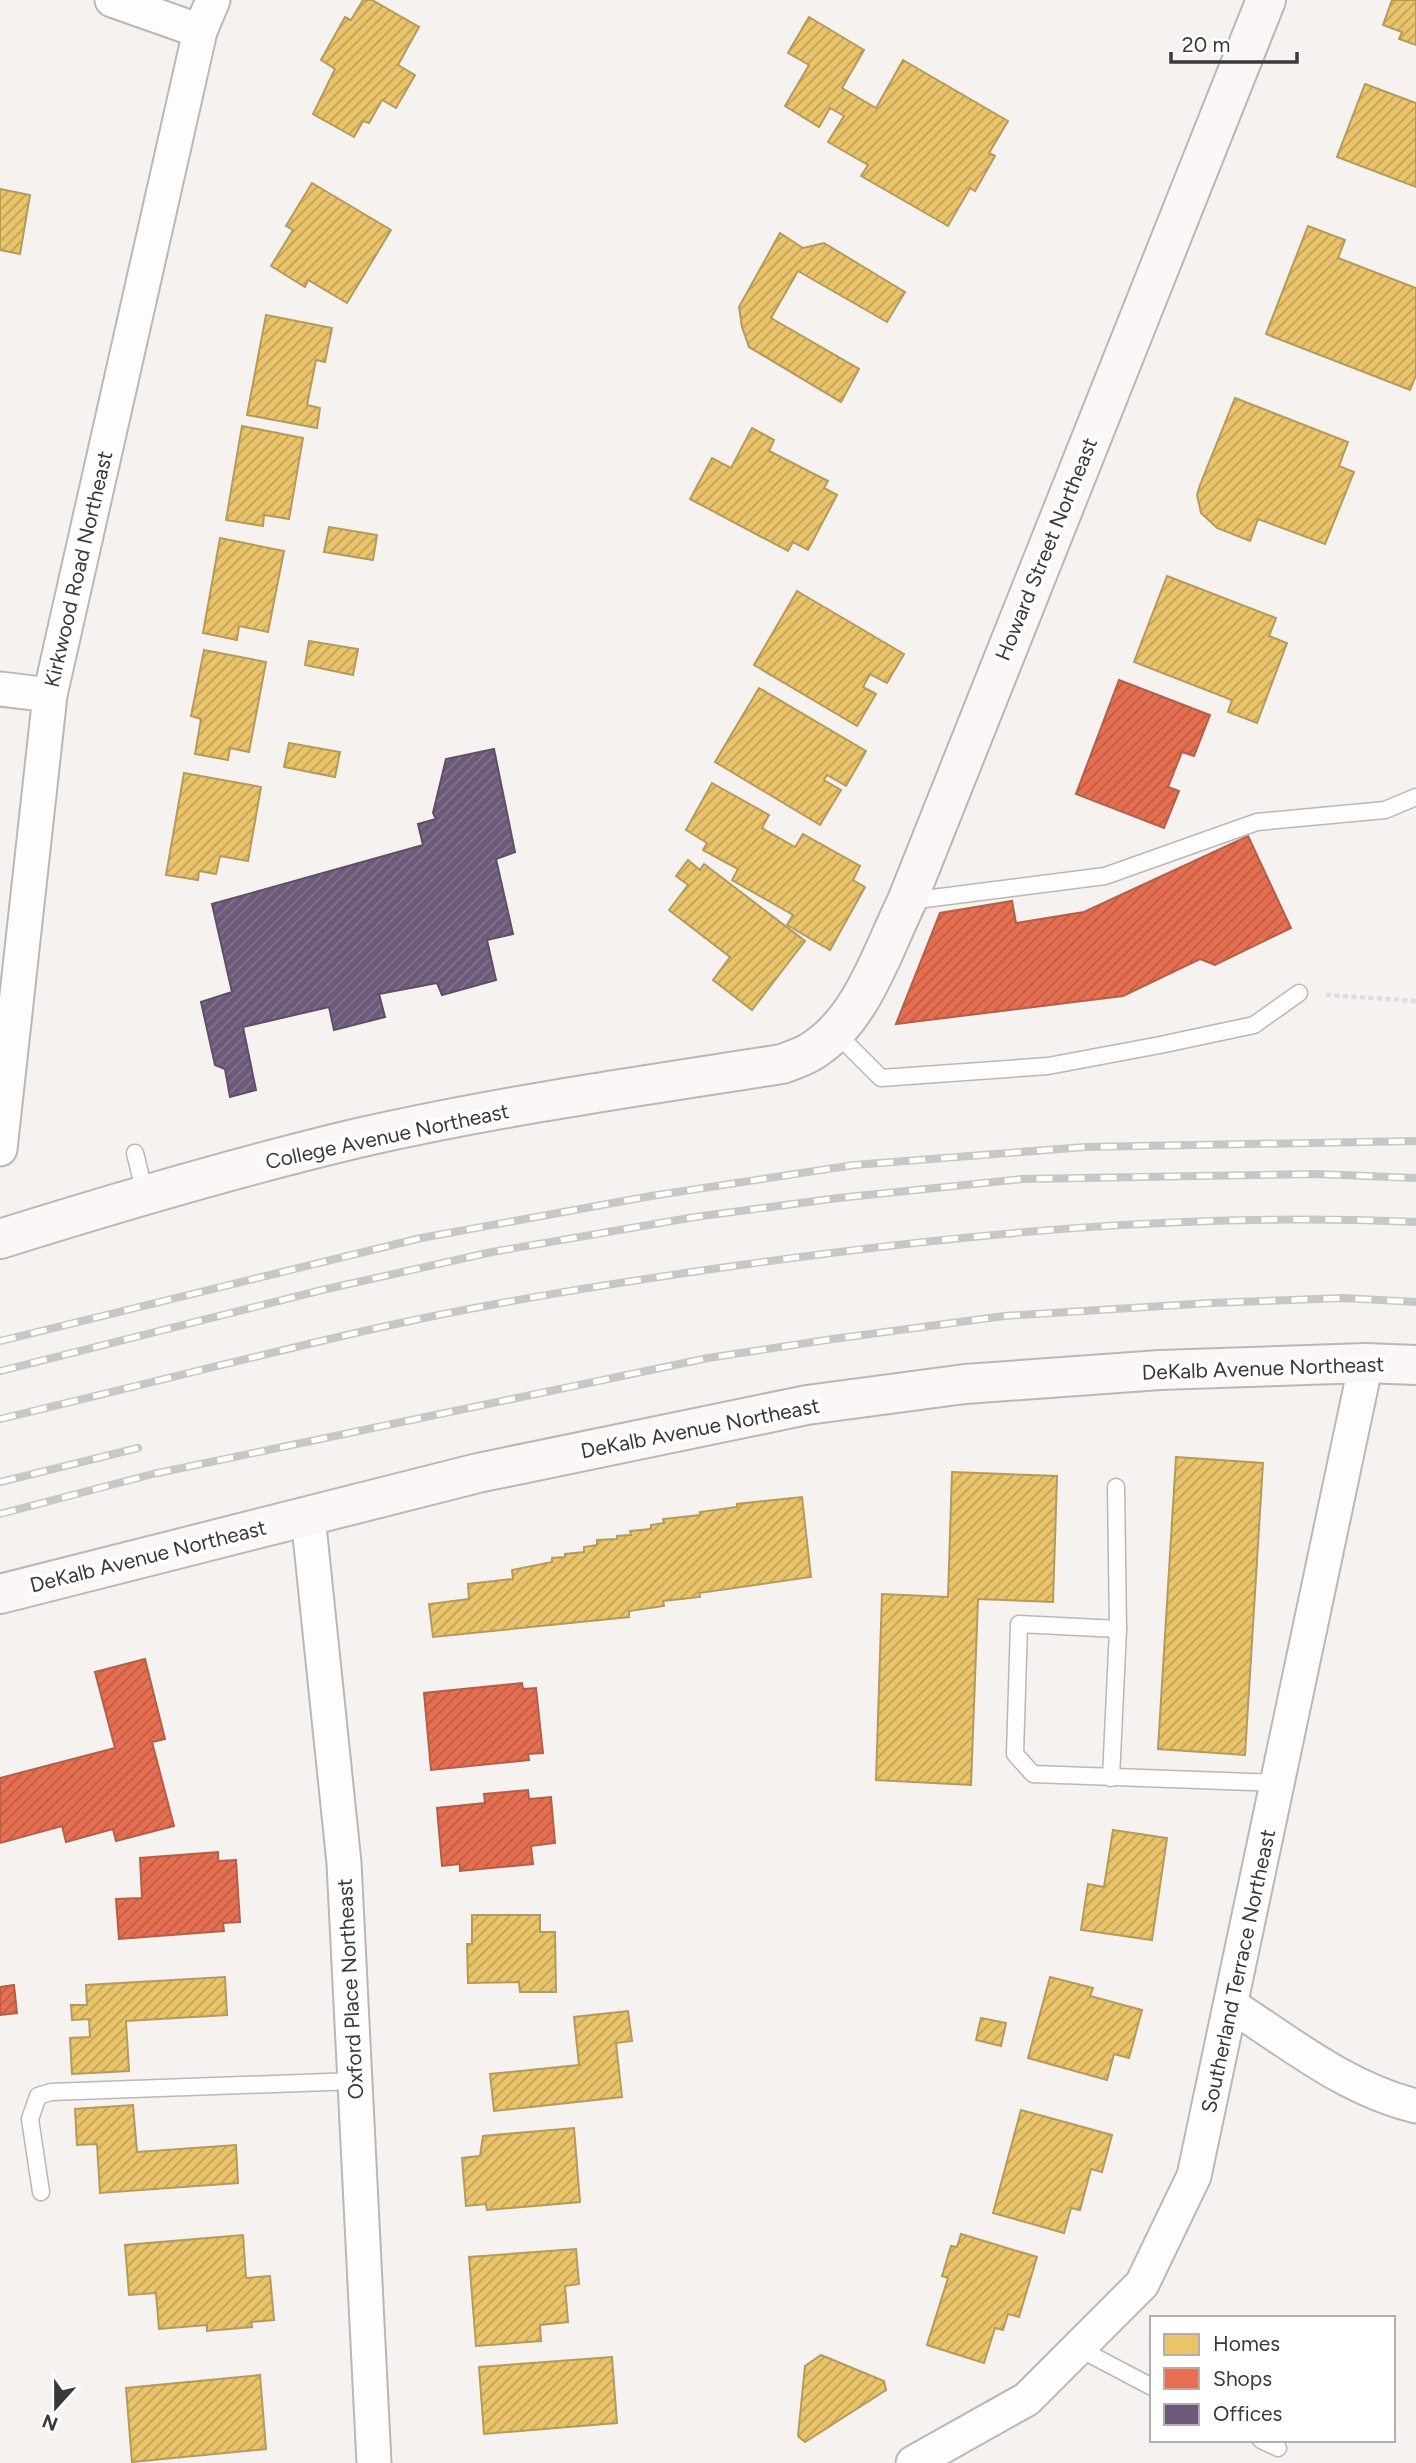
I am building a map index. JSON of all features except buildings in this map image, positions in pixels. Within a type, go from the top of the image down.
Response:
[{"type":"street","points":[[112,0],[200,31]]},
{"type":"street","name":"Kirkwood Road Northeast","points":[[0,1149],[50,695],[200,31],[213,0]]},
{"type":"street","name":"Howard Street Northeast","points":[[782,1064],[811,1052],[836,1033],[858,1002],[906,901],[1266,0]]},
{"type":"street","points":[[0,689],[50,695]]},
{"type":"street","name":"College Avenue Northeast","points":[[0,1239],[145,1194],[359,1138],[556,1100],[782,1064]]},
{"type":"street","name":"DeKalb Avenue Northeast","points":[[0,1594],[478,1473],[807,1405],[965,1384],[1160,1370],[1366,1363],[1416,1365]]},
{"type":"street","name":"Southerland Terrace Northeast","points":[[913,2463],[1027,2399],[1142,2284],[1195,2176],[1366,1363]]},
{"type":"street","name":"Oxford Place Northeast","points":[[307,1516],[344,1863],[374,2463]]},
{"type":"street","points":[[1231,2004],[1331,2072],[1392,2100],[1416,2106]]},
{"type":"lane","points":[[906,901],[1105,876],[1257,822],[1385,810],[1416,797]]},
{"type":"lane","points":[[836,1033],[881,1079],[1048,1066],[1254,1025],[1299,993]]},
{"type":"lane","points":[[135,1153],[145,1194]]},
{"type":"lane","points":[[1111,1777],[1118,1629],[1116,1487]]},
{"type":"lane","points":[[1118,1629],[1020,1624],[1015,1754],[1032,1774],[1278,1783]]},
{"type":"lane","points":[[41,2192],[30,2119],[38,2096],[51,2092],[355,2081]]},
{"type":"lane","points":[[1078,2348],[1150,2386]]},
{"type":"lane","points":[[1265,2442],[1278,2448]]},
{"type":"path","points":[[1299,993],[1416,1001]]},
{"type":"railway","points":[[0,1341],[421,1238],[651,1196],[854,1165],[1085,1147],[1416,1141]]},
{"type":"railway","points":[[0,1371],[322,1290],[492,1252],[695,1217],[838,1198],[1022,1179],[1316,1174],[1416,1178]]},
{"type":"railway","points":[[0,1419],[273,1352],[460,1311],[556,1293],[748,1264],[998,1234],[1081,1228],[1248,1220],[1416,1222]]},
{"type":"railway","points":[[0,1514],[153,1474],[708,1358],[833,1339],[1004,1316],[1344,1298],[1416,1302]]},
{"type":"railway","points":[[0,1482],[138,1448]]}]
